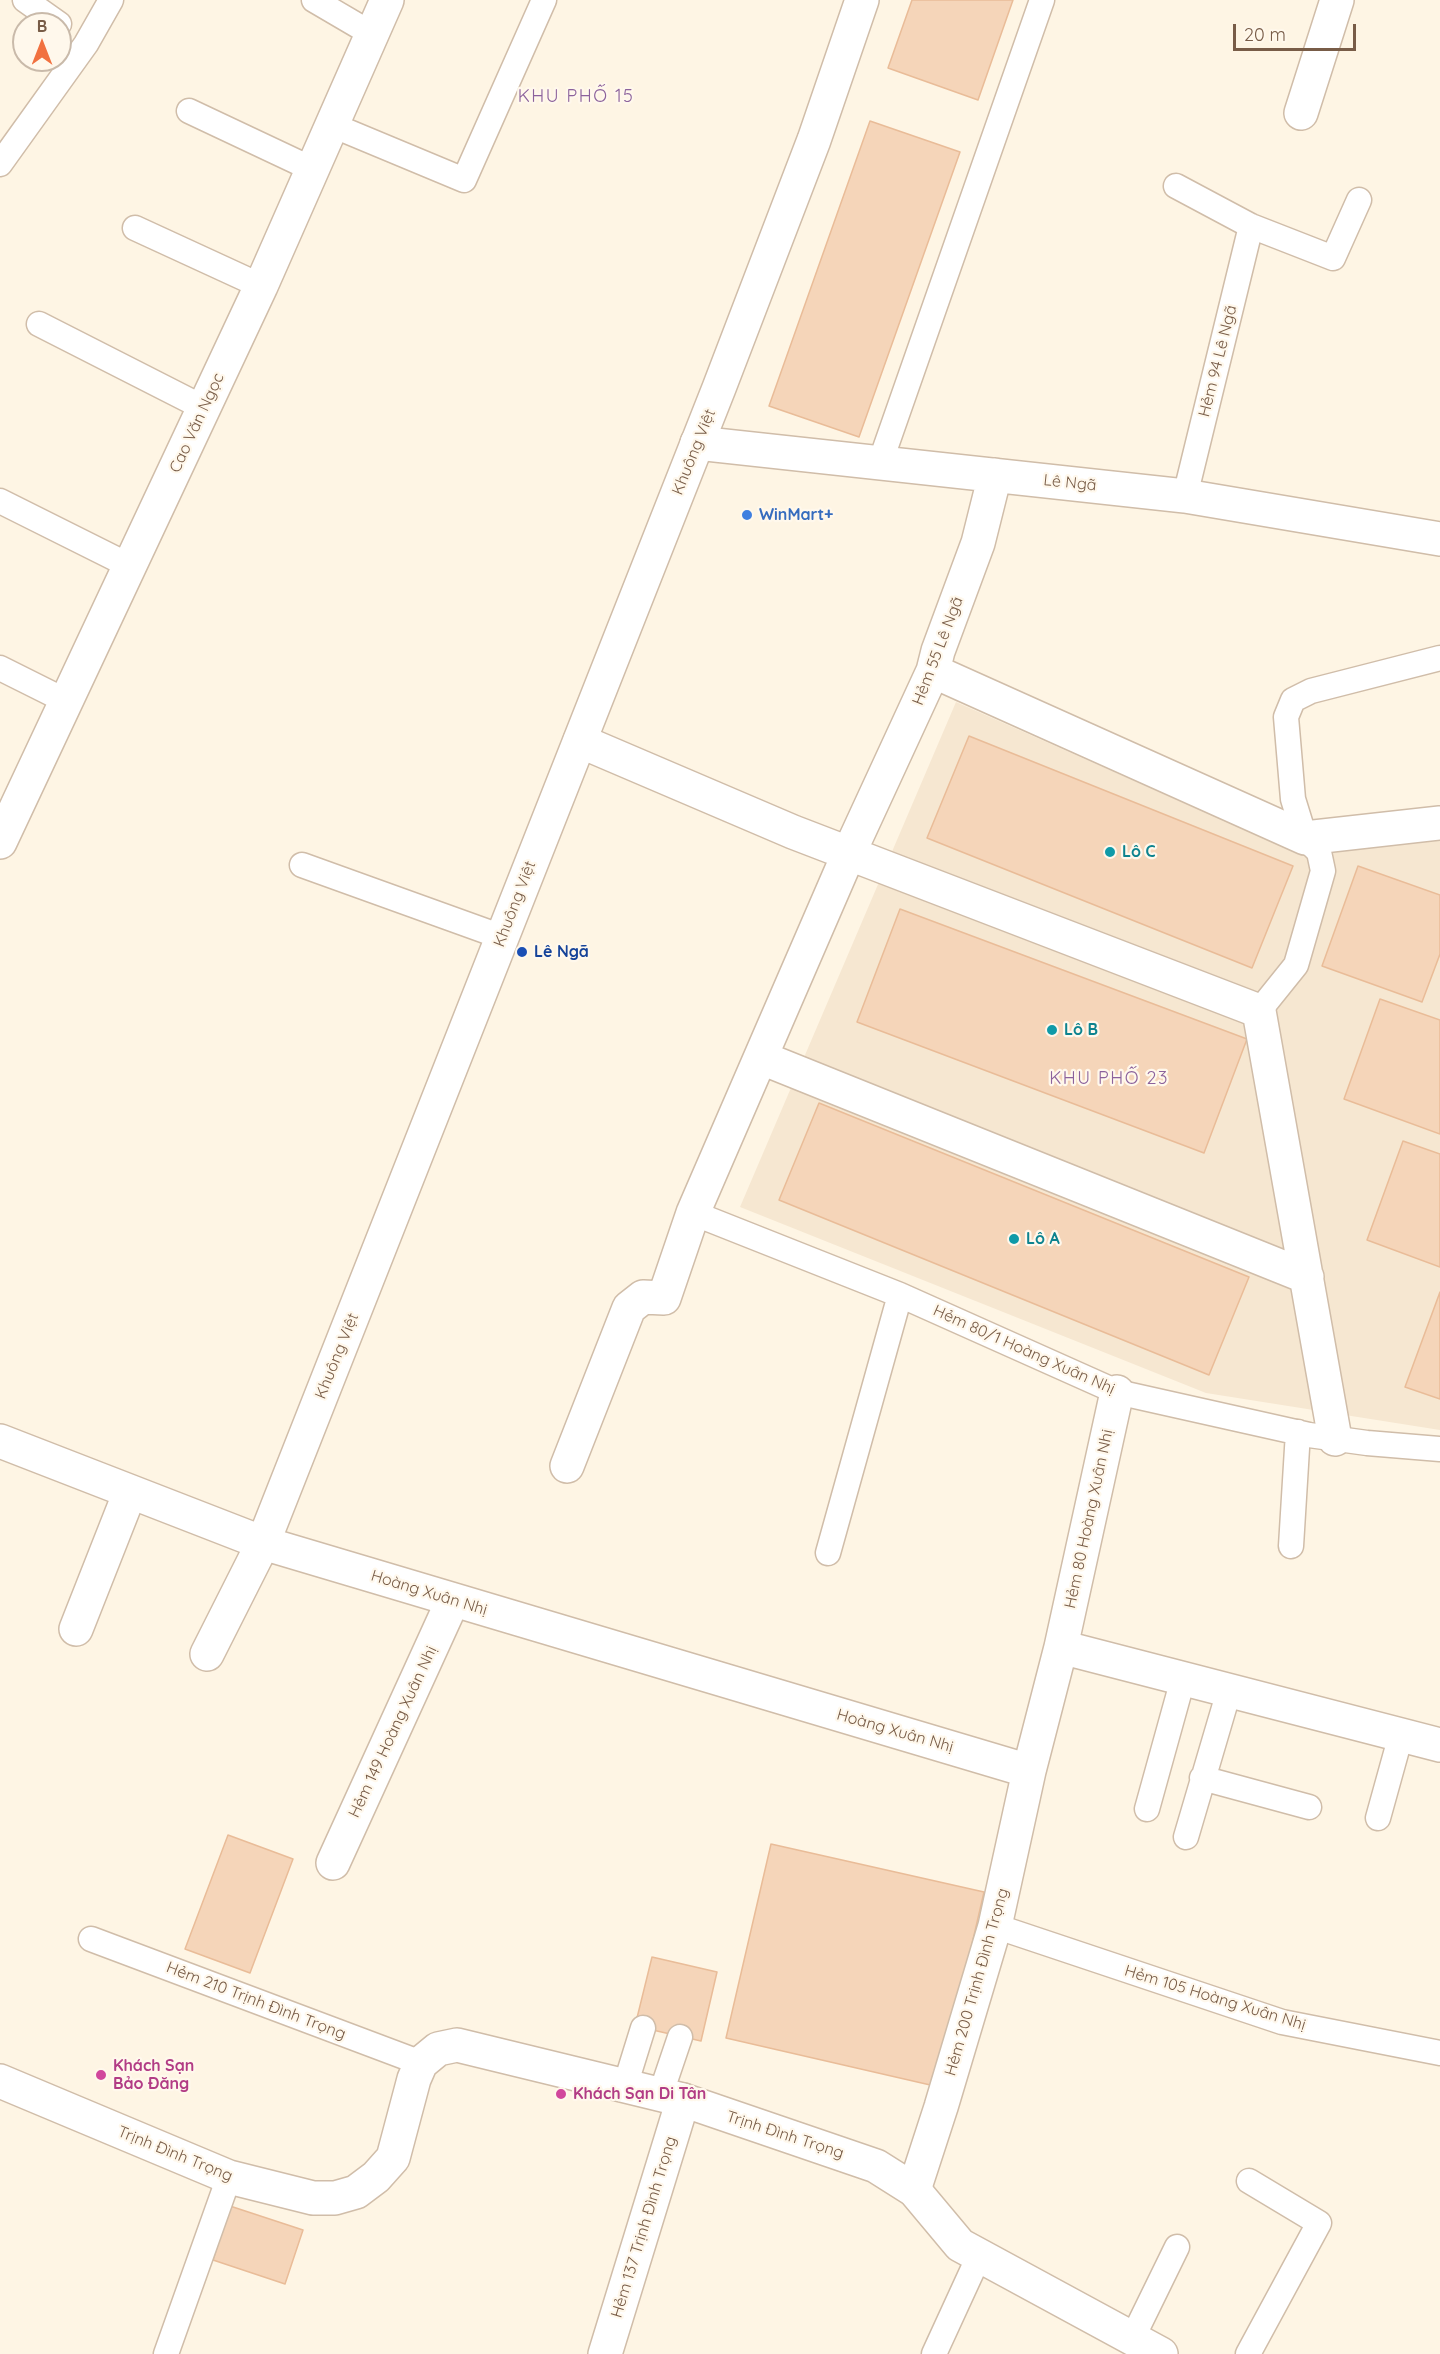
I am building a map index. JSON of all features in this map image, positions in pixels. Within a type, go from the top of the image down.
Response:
[{"type":"street","name":"Cao Văn Ngọc","points":[[1,838],[261,286],[387,0]]},
{"type":"street","name":"Khuông Việt","points":[[207,1654],[263,1543],[697,442],[814,140],[862,0]]},
{"type":"street","points":[[1301,113],[1337,0]]},
{"type":"street","name":"Lê Ngã","points":[[697,442],[1185,496],[1438,544]]},
{"type":"street","name":"Hẻm 55 Lê Ngã","points":[[567,1466],[629,1308],[644,1297],[664,1298],[693,1213],[849,854],[933,671],[938,651],[978,543],[994,475]]},
{"type":"street","points":[[933,671],[1305,838],[1440,823]]},
{"type":"street","points":[[580,741],[793,832],[1259,1011],[1335,1438]]},
{"type":"street","points":[[762,1058],[1307,1277]]},
{"type":"street","name":"Hẻm 80 Hoàng Xuân Nhị","points":[[1061,1647],[1117,1392]]},
{"type":"street","points":[[0,1441],[263,1543]]},
{"type":"street","points":[[76,1629],[129,1492]]},
{"type":"street","name":"Hoàng Xuân Nhị","points":[[263,1543],[1029,1771]]},
{"type":"street","name":"Hẻm 149 Hoàng Xuân Nhị","points":[[333,1863],[453,1600]]},
{"type":"street","points":[[1029,1771],[1061,1647],[1440,1745]]},
{"type":"street","name":"Hẻm 200 Trịnh Đình Trọng","points":[[914,2190],[995,1926],[1029,1771]]},
{"type":"street","name":"Trịnh Đình Trọng","points":[[0,2081],[229,2177],[313,2198],[335,2198],[356,2192],[376,2177],[393,2158],[414,2079],[422,2063],[438,2049],[457,2045],[672,2098],[876,2166],[914,2190],[960,2245],[1161,2354]]},
{"type":"street","name":"Hẻm 137 Trịnh Đình Trọng","points":[[604,2354],[672,2098]]},
{"type":"lane","points":[[25,0],[41,12]]},
{"type":"lane","points":[[0,164],[86,44],[111,0]]},
{"type":"lane","points":[[314,0],[372,34]]},
{"type":"lane","points":[[880,463],[1042,0]]},
{"type":"lane","points":[[332,125],[464,180],[540,1]]},
{"type":"lane","points":[[72,34],[86,44]]},
{"type":"lane","points":[[189,111],[312,169]]},
{"type":"lane","points":[[1176,186],[1251,226],[1333,258],[1359,200]]},
{"type":"lane","name":"Hẻm 94 Lê Ngã","points":[[1185,496],[1251,226]]},
{"type":"lane","points":[[135,228],[261,286]]},
{"type":"lane","points":[[39,324],[204,408]]},
{"type":"lane","points":[[0,501],[129,566]]},
{"type":"lane","points":[[1259,1011],[1296,965],[1323,871],[1319,852],[1305,838],[1293,799],[1286,717],[1293,700],[1311,691],[1440,658]]},
{"type":"lane","points":[[0,668],[66,701]]},
{"type":"lane","points":[[302,865],[502,937]]},
{"type":"lane","name":"Hẻm 80/1 Hoàng Xuân Nhị","points":[[693,1213],[900,1295],[1117,1392],[1298,1432],[1440,1449]]},
{"type":"lane","points":[[828,1553],[900,1295]]},
{"type":"lane","points":[[1291,1546],[1298,1432]]},
{"type":"lane","points":[[1147,1809],[1183,1679]]},
{"type":"lane","points":[[1186,1836],[1229,1691]]},
{"type":"lane","points":[[1378,1818],[1401,1735]]},
{"type":"lane","points":[[1202,1778],[1309,1807]]},
{"type":"lane","name":"Hẻm 105 Hoàng Xuân Nhị","points":[[995,1926],[1282,2022],[1440,2053]]},
{"type":"lane","name":"Hẻm 210 Trịnh Đình Trọng","points":[[91,1939],[422,2063]]},
{"type":"lane","points":[[625,2086],[644,2028]]},
{"type":"lane","points":[[672,2098],[680,2037]]},
{"type":"lane","points":[[165,2354],[229,2177]]},
{"type":"lane","points":[[1248,2354],[1319,2223],[1250,2181]]},
{"type":"lane","points":[[1132,2339],[1177,2247]]},
{"type":"lane","points":[[934,2354],[979,2256]]},
{"type":"shaded area","points":[[956,702],[1286,848],[1357,849],[1440,839],[1440,1430],[1206,1393],[740,1207]]},
{"type":"building","points":[[912,0],[1013,0],[978,100],[888,68]]},
{"type":"building","points":[[870,121],[960,152],[859,437],[769,406]]},
{"type":"building","name":"Lô C","points":[[969,736],[1293,866],[1252,968],[927,838]]},
{"type":"building","points":[[1358,866],[1440,895],[1440,954],[1422,1002],[1322,966]]},
{"type":"building","name":"Lô B","points":[[900,909],[1247,1039],[1204,1153],[857,1022]]},
{"type":"building","points":[[1380,999],[1440,1020],[1440,1134],[1344,1099]]},
{"type":"building","name":"Lô A","points":[[819,1103],[1249,1277],[1209,1375],[779,1200]]},
{"type":"building","points":[[1403,1141],[1440,1154],[1440,1267],[1367,1240]]},
{"type":"building","points":[[1440,1292],[1440,1399],[1405,1387]]},
{"type":"building","points":[[228,1835],[293,1859],[250,1973],[185,1949]]},
{"type":"building","points":[[771,1844],[984,1892],[939,2087],[726,2038]]},
{"type":"building","points":[[652,1957],[717,1972],[701,2041],[635,2026]]},
{"type":"building","points":[[230,2206],[303,2230],[285,2284],[213,2260]]},
{"type":"place","name":"WinMart+","points":[[747,515]]},
{"type":"place","name":"Lô C","points":[[1110,852]]},
{"type":"place","name":"Lê Ngã","points":[[522,952]]},
{"type":"place","name":"Lô B","points":[[1052,1030]]},
{"type":"place","name":"Lô A","points":[[1014,1239]]},
{"type":"place","name":"Khách Sạn Bảo Đăng","points":[[101,2075]]},
{"type":"place","name":"Khách Sạn Di Tân","points":[[561,2094]]},
{"type":"district","name":"KHU PHỐ 15","points":[[576,97]]},
{"type":"district","name":"KHU PHỐ 23","points":[[1109,1079]]}]
